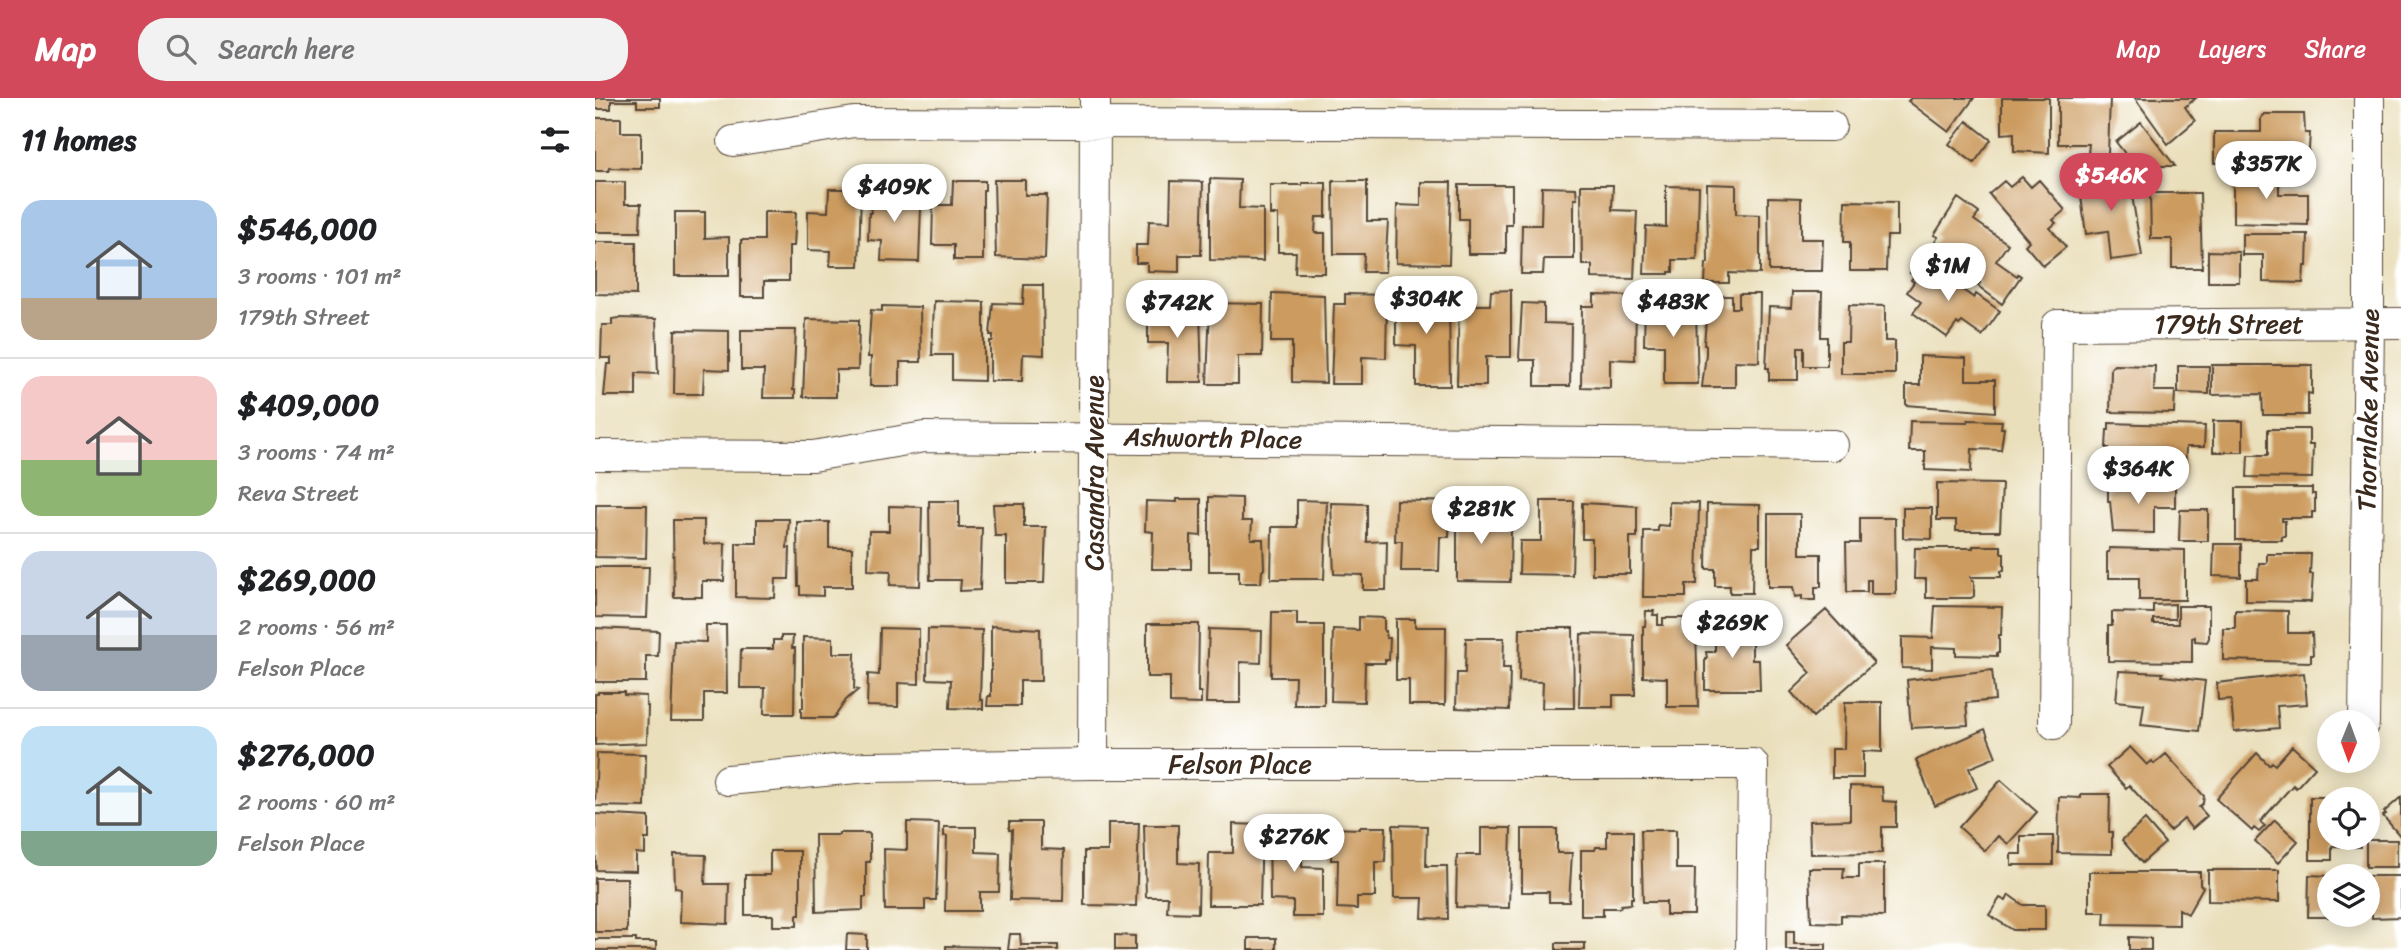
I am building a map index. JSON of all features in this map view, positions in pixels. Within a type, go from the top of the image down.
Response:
[{"type":"street","name":"Thornlake Avenue","points":[[2364,710],[2369,98]]},
{"type":"street","points":[[733,141],[854,122],[1095,111],[1831,126]]},
{"type":"street","name":"Casandra Avenue","points":[[1093,764],[1095,111]]},
{"type":"street","name":"179th Street","points":[[2054,724],[2057,325],[2401,323]]},
{"type":"street","name":"Ashworth Place","points":[[595,455],[813,456],[924,437],[1833,445]]},
{"type":"street","name":"Felson Place","points":[[728,779],[867,766],[1753,764],[1751,950]]},
{"type":"building","points":[[595,98],[660,98],[660,107],[637,107],[637,101],[611,101],[611,109],[595,109]]},
{"type":"building","points":[[1911,98],[1974,98],[1949,132],[1908,101]]},
{"type":"building","points":[[2002,98],[2049,98],[2049,153],[2014,151],[2014,133],[2002,134]]},
{"type":"building","points":[[2058,98],[2110,98],[2108,154],[2088,154],[2089,144],[2058,144]]},
{"type":"building","points":[[2135,98],[2196,98],[2185,107],[2195,121],[2168,144]]},
{"type":"building","points":[[2265,114],[2304,114],[2305,133],[2310,133],[2308,164],[2214,163],[2214,132],[2261,132],[2261,118]]},
{"type":"building","points":[[595,118],[621,118],[621,132],[641,132],[641,169],[609,168],[609,171],[595,171]]},
{"type":"building","points":[[1967,121],[1991,140],[1974,163],[1949,144]]},
{"type":"building","points":[[2141,122],[2175,166],[2143,166],[2139,161],[2134,165],[2116,142]]},
{"type":"building","points":[[2112,169],[2115,185],[2130,183],[2142,256],[2111,260],[2108,231],[2086,234],[2080,189],[2087,188],[2085,173]]},
{"type":"building","points":[[2233,171],[2279,171],[2279,194],[2308,194],[2308,225],[2233,223]]},
{"type":"building","points":[[2022,177],[2031,187],[2039,180],[2065,210],[2053,220],[2056,223],[2050,228],[2066,247],[2043,266],[2025,245],[2029,241],[1989,194],[2004,181],[2010,187]]},
{"type":"building","points":[[1210,179],[1240,180],[1239,208],[1263,209],[1263,261],[1210,260]]},
{"type":"building","points":[[994,180],[1025,180],[1025,195],[1047,195],[1045,259],[996,257]]},
{"type":"building","points":[[953,181],[985,181],[983,260],[954,260],[954,245],[932,245],[933,205],[952,205]]},
{"type":"building","points":[[1171,181],[1203,182],[1201,255],[1179,255],[1179,272],[1147,271],[1147,263],[1136,263],[1136,245],[1148,245],[1149,221],[1170,222]]},
{"type":"building","points":[[1333,181],[1367,181],[1367,221],[1388,221],[1385,272],[1363,272],[1364,254],[1334,254]]},
{"type":"building","points":[[595,182],[625,182],[625,204],[641,204],[640,232],[595,232]]},
{"type":"building","points":[[1421,182],[1451,182],[1449,264],[1396,263],[1397,205],[1421,206]]},
{"type":"building","points":[[869,183],[901,183],[900,206],[921,206],[919,262],[881,261],[882,241],[868,240],[871,213]]},
{"type":"building","points":[[1326,183],[1326,217],[1316,217],[1315,233],[1325,233],[1325,273],[1295,273],[1296,252],[1278,252],[1278,215],[1270,215],[1270,185]]},
{"type":"building","points":[[1707,184],[1736,185],[1736,214],[1760,215],[1760,274],[1729,273],[1729,283],[1705,283],[1708,263]]},
{"type":"building","points":[[1459,185],[1512,185],[1512,225],[1506,225],[1506,254],[1468,254],[1468,219],[1459,219]]},
{"type":"building","points":[[1581,185],[1613,185],[1612,210],[1637,211],[1634,279],[1592,278],[1592,265],[1582,265]]},
{"type":"building","points":[[1666,186],[1699,187],[1697,260],[1673,260],[1673,272],[1669,274],[1644,274],[1646,226],[1666,227]]},
{"type":"building","points":[[1542,187],[1576,188],[1574,259],[1544,259],[1543,274],[1521,274],[1522,225],[1541,225]]},
{"type":"building","points":[[829,189],[861,189],[859,266],[830,266],[831,251],[808,250],[808,211],[828,212]]},
{"type":"building","points":[[2150,193],[2200,193],[2202,268],[2172,268],[2172,239],[2151,239]]},
{"type":"building","points":[[1768,197],[1801,198],[1801,239],[1823,239],[1822,271],[1769,271]]},
{"type":"building","points":[[1958,198],[1979,213],[1974,220],[2008,244],[1996,261],[2021,276],[2002,304],[1978,286],[1980,283],[1930,250],[1938,237],[1934,235]]},
{"type":"building","points":[[1845,201],[1897,202],[1897,236],[1887,236],[1886,271],[1850,271],[1850,242],[1844,242]]},
{"type":"building","points":[[675,212],[705,212],[705,238],[729,237],[729,276],[675,276]]},
{"type":"building","points":[[764,212],[796,212],[794,246],[789,246],[789,281],[764,281],[764,297],[741,297],[741,240],[764,240]]},
{"type":"building","points":[[2242,234],[2308,234],[2307,266],[2304,266],[2303,283],[2263,282],[2263,255],[2242,255]]},
{"type":"building","points":[[595,242],[636,242],[636,295],[595,294]]},
{"type":"building","points":[[2208,251],[2239,252],[2239,282],[2208,282]]},
{"type":"building","points":[[1924,262],[1974,298],[1976,294],[2000,311],[1982,336],[1962,322],[1959,325],[1957,323],[1947,337],[1913,313],[1921,302],[1907,292],[1914,282],[1911,280],[1914,276],[1910,273],[1916,265],[1920,268]]},
{"type":"building","points":[[1024,285],[1043,285],[1044,355],[1023,354],[1022,381],[990,381],[993,303],[1023,304]]},
{"type":"building","points":[[1511,290],[1511,357],[1486,357],[1486,386],[1457,386],[1459,305],[1490,305],[1491,291]]},
{"type":"building","points":[[1792,292],[1822,292],[1821,337],[1827,337],[1827,366],[1804,366],[1804,347],[1798,347],[1798,380],[1769,380],[1769,368],[1766,368],[1769,307],[1791,308]]},
{"type":"building","points":[[1272,293],[1324,295],[1326,383],[1292,382],[1292,342],[1271,342]]},
{"type":"building","points":[[1345,294],[1385,295],[1387,305],[1386,358],[1362,357],[1362,384],[1331,384],[1334,304],[1345,304]]},
{"type":"building","points":[[1739,294],[1760,294],[1759,362],[1735,361],[1735,387],[1702,387],[1707,307],[1720,308],[1720,296],[1732,296],[1732,308],[1739,308]]},
{"type":"building","points":[[1396,295],[1449,295],[1450,386],[1416,386],[1416,346],[1396,345]]},
{"type":"building","points":[[1594,295],[1633,296],[1633,307],[1636,307],[1635,360],[1610,359],[1610,388],[1581,387],[1582,306],[1594,306]]},
{"type":"building","points":[[1148,300],[1169,301],[1170,310],[1200,310],[1202,382],[1167,382],[1168,343],[1148,343]]},
{"type":"building","points":[[1645,300],[1681,300],[1681,312],[1696,313],[1698,384],[1664,384],[1664,345],[1644,345]]},
{"type":"building","points":[[934,301],[984,302],[984,381],[952,380],[952,355],[932,355]]},
{"type":"building","points":[[1210,303],[1263,304],[1262,356],[1238,356],[1238,384],[1207,384]]},
{"type":"building","points":[[1522,303],[1544,304],[1544,323],[1571,324],[1570,386],[1535,386],[1535,360],[1520,360],[1519,357]]},
{"type":"building","points":[[1849,305],[1885,306],[1885,341],[1895,341],[1895,374],[1841,374],[1841,342],[1848,342]]},
{"type":"building","points":[[882,306],[920,307],[921,362],[900,362],[900,386],[870,386],[871,357],[868,357],[871,310],[882,311]]},
{"type":"building","points":[[612,319],[656,319],[658,374],[636,373],[636,396],[604,396],[607,364],[611,364],[611,358],[601,358],[602,325],[612,325]]},
{"type":"building","points":[[806,319],[859,320],[858,370],[836,370],[836,397],[803,397]]},
{"type":"building","points":[[675,330],[729,331],[729,370],[704,369],[703,394],[674,394]]},
{"type":"building","points":[[741,330],[796,330],[793,390],[795,398],[763,398],[764,370],[741,370]]},
{"type":"building","points":[[1920,356],[1966,358],[1966,380],[1995,380],[1995,412],[1906,405],[1906,385],[1920,385]]},
{"type":"building","points":[[2114,365],[2155,366],[2154,391],[2175,391],[2174,413],[2110,412],[2111,368]]},
{"type":"building","points":[[2212,365],[2312,365],[2312,394],[2308,393],[2308,415],[2263,415],[2262,394],[2212,395]]},
{"type":"building","points":[[2178,366],[2209,366],[2209,394],[2178,393]]},
{"type":"building","points":[[1910,421],[2002,421],[2001,428],[2004,428],[2001,450],[1972,449],[1971,472],[1925,470],[1925,451],[1909,451]]},
{"type":"building","points":[[2213,421],[2243,421],[2243,452],[2213,452]]},
{"type":"building","points":[[2109,423],[2205,426],[2204,447],[2186,447],[2185,476],[2139,475],[2136,473],[2136,458],[2139,458],[2139,454],[2109,453],[2109,448],[2106,448]]},
{"type":"building","points":[[2268,429],[2309,429],[2309,445],[2313,445],[2312,478],[2247,477],[2248,455],[2268,455]]},
{"type":"building","points":[[1937,483],[2002,484],[2000,531],[1956,531],[1956,520],[1937,520]]},
{"type":"building","points":[[2111,484],[2175,485],[2175,507],[2154,507],[2154,533],[2113,532],[2108,501]]},
{"type":"building","points":[[2236,488],[2312,488],[2312,494],[2315,494],[2315,512],[2312,512],[2312,518],[2282,518],[2282,521],[2285,521],[2285,536],[2282,536],[2282,540],[2236,540]]},
{"type":"building","points":[[1209,497],[1242,498],[1242,521],[1252,521],[1251,539],[1263,539],[1264,569],[1261,583],[1239,583],[1239,571],[1209,571]]},
{"type":"building","points":[[1177,499],[1201,499],[1201,536],[1191,535],[1191,569],[1152,569],[1153,532],[1145,531],[1146,501],[1177,502]]},
{"type":"building","points":[[1297,500],[1327,501],[1324,579],[1271,579],[1272,527],[1297,527]]},
{"type":"building","points":[[1396,500],[1450,502],[1449,537],[1440,537],[1439,571],[1401,571],[1402,541],[1395,541]]},
{"type":"building","points":[[1457,500],[1487,501],[1486,528],[1511,528],[1510,582],[1457,581]]},
{"type":"building","points":[[929,501],[959,501],[959,528],[982,528],[980,590],[960,591],[961,580],[930,580]]},
{"type":"building","points":[[1541,501],[1574,501],[1572,575],[1519,574],[1520,541],[1541,541]]},
{"type":"building","points":[[1669,502],[1699,503],[1697,584],[1686,584],[1686,597],[1643,597],[1644,531],[1658,531],[1658,525],[1669,526]]},
{"type":"building","points":[[1331,503],[1367,504],[1367,542],[1387,541],[1386,590],[1363,590],[1363,575],[1334,574]]},
{"type":"building","points":[[1582,503],[1637,506],[1637,537],[1630,537],[1630,574],[1592,574],[1592,539],[1582,539]]},
{"type":"building","points":[[993,504],[1024,504],[1024,527],[1046,527],[1044,583],[1006,583],[1006,536],[995,536]]},
{"type":"building","points":[[1707,504],[1760,505],[1760,546],[1753,546],[1752,593],[1730,593],[1730,586],[1715,586],[1715,569],[1706,569]]},
{"type":"building","points":[[596,505],[647,505],[646,558],[595,557]]},
{"type":"building","points":[[889,506],[922,507],[920,586],[890,585],[891,571],[868,570],[869,531],[889,531]]},
{"type":"building","points":[[1903,508],[1932,508],[1932,539],[1903,538]]},
{"type":"building","points":[[2180,510],[2208,510],[2208,541],[2179,541]]},
{"type":"building","points":[[1768,514],[1800,514],[1800,554],[1821,554],[1821,587],[1815,587],[1815,600],[1795,597],[1793,587],[1768,587]]},
{"type":"building","points":[[1860,518],[1895,518],[1896,594],[1871,594],[1871,580],[1867,580],[1867,592],[1847,592],[1846,543],[1860,543]]},
{"type":"building","points":[[757,519],[789,519],[789,579],[776,579],[775,598],[736,597],[736,543],[757,543]]},
{"type":"building","points":[[673,520],[704,520],[704,544],[725,543],[724,581],[702,581],[702,597],[674,597]]},
{"type":"building","points":[[797,522],[829,522],[829,548],[852,548],[852,587],[823,587],[823,596],[800,595]]},
{"type":"building","points":[[2214,544],[2241,544],[2241,577],[2213,576]]},
{"type":"building","points":[[2001,546],[2001,553],[2004,553],[2004,570],[2001,571],[2001,577],[1971,577],[1974,581],[1974,596],[1971,598],[1926,598],[1926,579],[1914,579],[1915,548]]},
{"type":"building","points":[[2109,548],[2185,550],[2185,600],[2139,600],[2139,578],[2109,578]]},
{"type":"building","points":[[2267,554],[2311,554],[2311,602],[2246,601],[2246,579],[2258,579],[2259,563],[2267,563]]},
{"type":"building","points":[[595,567],[649,567],[647,618],[595,617]]},
{"type":"building","points":[[2175,604],[2175,619],[2153,619],[2153,624],[2178,624],[2178,606],[2209,606],[2209,638],[2207,642],[2195,641],[2195,637],[2192,638],[2192,662],[2108,661],[2108,626],[2112,626],[2112,612],[2153,613],[2153,605]]},
{"type":"building","points":[[1935,606],[2002,607],[1997,656],[1956,655],[1956,648],[1932,647],[1932,669],[1902,668],[1902,637],[1933,638]]},
{"type":"building","points":[[1826,610],[1874,663],[1813,717],[1791,692],[1811,673],[1786,645]]},
{"type":"building","points":[[2235,610],[2288,611],[2288,633],[2312,633],[2311,662],[2223,660],[2223,628],[2235,628]]},
{"type":"building","points":[[1646,611],[1654,611],[1653,615],[1658,615],[1658,625],[1663,625],[1663,618],[1684,618],[1683,626],[1696,626],[1698,707],[1667,707],[1667,678],[1643,677],[1643,626]]},
{"type":"building","points":[[1272,612],[1297,612],[1297,625],[1324,625],[1324,705],[1294,705],[1295,677],[1271,677]]},
{"type":"building","points":[[1359,617],[1384,618],[1386,638],[1390,638],[1389,660],[1385,660],[1385,663],[1365,663],[1364,702],[1331,701],[1333,629],[1359,630]]},
{"type":"building","points":[[1396,619],[1415,619],[1415,627],[1446,627],[1445,705],[1409,705],[1409,680],[1396,680]]},
{"type":"building","points":[[1715,623],[1752,623],[1752,660],[1759,660],[1760,690],[1705,690],[1705,658],[1706,652],[1715,652]]},
{"type":"building","points":[[1147,624],[1199,624],[1198,692],[1201,692],[1201,704],[1170,703],[1170,677],[1147,677]]},
{"type":"building","points":[[706,625],[726,625],[727,693],[704,693],[704,721],[671,721],[674,641],[706,642]]},
{"type":"building","points":[[991,626],[1040,629],[1041,681],[1020,681],[1020,706],[987,706],[988,696],[991,696]]},
{"type":"building","points":[[596,628],[659,631],[658,656],[646,656],[646,682],[595,682]]},
{"type":"building","points":[[880,628],[919,629],[919,684],[898,683],[898,707],[867,706],[868,674],[879,675]]},
{"type":"building","points":[[1520,628],[1573,628],[1574,708],[1542,708],[1543,682],[1519,681]]},
{"type":"building","points":[[928,629],[982,630],[980,700],[983,700],[983,709],[950,708],[951,680],[927,679]]},
{"type":"building","points":[[1209,629],[1262,631],[1261,663],[1240,662],[1240,703],[1206,703]]},
{"type":"building","points":[[1581,634],[1634,635],[1635,695],[1613,695],[1613,707],[1579,707]]},
{"type":"building","points":[[781,636],[793,636],[792,648],[795,648],[794,714],[764,714],[765,688],[740,688],[741,649],[773,649],[773,640],[781,640]]},
{"type":"building","points":[[803,637],[833,638],[833,653],[855,653],[854,689],[858,690],[846,700],[834,718],[801,718]]},
{"type":"building","points":[[1466,638],[1504,638],[1503,668],[1510,668],[1509,710],[1456,708],[1457,673],[1465,673]]},
{"type":"building","points":[[1992,670],[1995,700],[1966,703],[1968,725],[1911,728],[1907,680]]},
{"type":"building","points":[[2119,671],[2163,673],[2162,676],[2205,681],[2199,731],[2141,725],[2144,704],[2116,701]]},
{"type":"building","points":[[2304,673],[2307,704],[2277,706],[2279,728],[2234,732],[2231,699],[2218,700],[2217,683]]},
{"type":"building","points":[[624,692],[624,695],[646,696],[647,743],[595,745],[595,694]]},
{"type":"building","points":[[1845,702],[1882,702],[1882,752],[1863,751],[1863,778],[1832,778],[1832,749],[1844,749]]},
{"type":"building","points":[[1985,729],[1996,757],[1969,768],[1977,788],[1935,806],[1916,760]]},
{"type":"building","points":[[2292,746],[2315,767],[2296,788],[2293,785],[2260,822],[2265,826],[2259,832],[2254,828],[2252,831],[2216,799],[2257,753],[2269,765],[2272,762],[2275,765]]},
{"type":"building","points":[[2130,747],[2147,765],[2152,761],[2154,764],[2166,754],[2204,796],[2199,807],[2207,816],[2192,829],[2184,819],[2170,831],[2129,785],[2126,788],[2107,767]]},
{"type":"building","points":[[597,753],[646,754],[645,807],[595,806]]},
{"type":"building","points":[[2001,780],[2037,812],[2008,844],[1998,836],[1985,851],[1959,827]]},
{"type":"building","points":[[1850,786],[1882,787],[1883,801],[1896,802],[1896,827],[1882,827],[1882,853],[1810,854],[1809,821],[1850,820]]},
{"type":"building","points":[[2081,794],[2110,794],[2109,832],[2112,832],[2112,854],[2058,853],[2059,797],[2081,798]]},
{"type":"building","points":[[2310,797],[2317,797],[2317,850],[2332,850],[2332,860],[2310,860]]},
{"type":"building","points":[[2401,797],[2401,837],[2383,816]]},
{"type":"building","points":[[595,814],[649,817],[649,839],[645,839],[645,854],[636,853],[636,871],[596,870]]},
{"type":"building","points":[[2145,820],[2165,843],[2142,863],[2122,840]]},
{"type":"building","points":[[2275,820],[2298,841],[2278,863],[2255,841]]},
{"type":"building","points":[[907,822],[939,823],[936,900],[925,900],[925,910],[885,910],[884,849],[907,850]]},
{"type":"building","points":[[1009,822],[1041,822],[1041,849],[1064,850],[1063,901],[1010,900],[1012,830],[1009,830]]},
{"type":"building","points":[[1108,823],[1139,823],[1136,906],[1084,905],[1084,851],[1108,851]]},
{"type":"building","points":[[1233,824],[1262,825],[1260,905],[1208,905],[1209,853],[1233,853]]},
{"type":"building","points":[[1144,825],[1178,825],[1178,863],[1199,864],[1198,913],[1167,912],[1168,897],[1146,897]]},
{"type":"building","points":[[1393,825],[1427,826],[1426,866],[1447,866],[1448,919],[1422,918],[1423,898],[1394,898]]},
{"type":"building","points":[[1269,826],[1302,827],[1302,867],[1323,868],[1323,917],[1293,917],[1293,901],[1270,900]]},
{"type":"building","points":[[944,827],[976,827],[976,852],[1000,853],[999,892],[980,892],[980,911],[945,911],[947,836],[944,836]]},
{"type":"building","points":[[1386,827],[1385,862],[1375,862],[1375,897],[1357,897],[1357,909],[1337,908],[1338,860],[1331,860],[1331,828]]},
{"type":"building","points":[[1481,828],[1511,828],[1509,908],[1456,907],[1457,855],[1481,855]]},
{"type":"building","points":[[1522,829],[1557,829],[1557,853],[1572,853],[1569,902],[1549,902],[1549,892],[1522,892]]},
{"type":"building","points":[[1641,830],[1676,830],[1676,869],[1695,869],[1694,915],[1666,915],[1666,902],[1643,902]]},
{"type":"building","points":[[1607,831],[1633,831],[1633,898],[1631,904],[1621,905],[1620,908],[1603,908],[1603,916],[1581,916],[1581,850],[1607,847]]},
{"type":"building","points":[[815,835],[870,835],[870,862],[866,862],[866,897],[863,897],[863,910],[816,912]]},
{"type":"building","points":[[2021,836],[2053,836],[2053,865],[2011,865],[2011,854],[2021,854]]},
{"type":"building","points":[[2380,840],[2397,840],[2397,867],[2366,864],[2366,850],[2380,850]]},
{"type":"building","points":[[770,851],[800,851],[800,915],[797,915],[797,926],[773,926],[773,915],[745,915],[745,875],[770,875]]},
{"type":"building","points":[[674,854],[706,855],[705,884],[729,884],[728,924],[680,922],[681,889],[675,888]]},
{"type":"building","points":[[1859,864],[1884,864],[1884,916],[1841,915],[1841,923],[1811,922],[1809,868],[1844,868],[1843,878],[1859,878]]},
{"type":"building","points":[[2208,870],[2279,870],[2279,902],[2208,901]]},
{"type":"building","points":[[2089,872],[2200,872],[2200,885],[2203,887],[2188,914],[2179,909],[2179,925],[2104,924],[2105,912],[2089,912]]},
{"type":"building","points":[[2309,875],[2317,875],[2317,917],[2308,917]]},
{"type":"building","points":[[2380,876],[2401,876],[2401,917],[2380,918]]},
{"type":"building","points":[[595,878],[627,878],[627,932],[595,932]]},
{"type":"building","points":[[2009,895],[2023,905],[2045,905],[2045,930],[2013,930],[1989,915],[2000,898],[2006,901]]},
{"type":"building","points":[[1786,931],[1794,931],[1794,944],[1826,944],[1826,950],[1786,950]]},
{"type":"building","points":[[847,934],[867,935],[867,950],[846,950]]},
{"type":"building","points":[[1010,934],[1020,934],[1021,945],[1058,945],[1058,950],[1008,950]]},
{"type":"building","points":[[1115,935],[1135,936],[1135,950],[1115,950]]},
{"type":"building","points":[[2129,937],[2151,938],[2151,950],[2129,950]]},
{"type":"building","points":[[1248,938],[1276,938],[1276,950],[1248,950]]},
{"type":"building","points":[[595,939],[656,942],[656,950],[595,950]]},
{"type":"building","points":[[1556,943],[1585,943],[1585,950],[1556,950]]},
{"type":"building","points":[[946,946],[999,947],[999,950],[946,950]]}]
